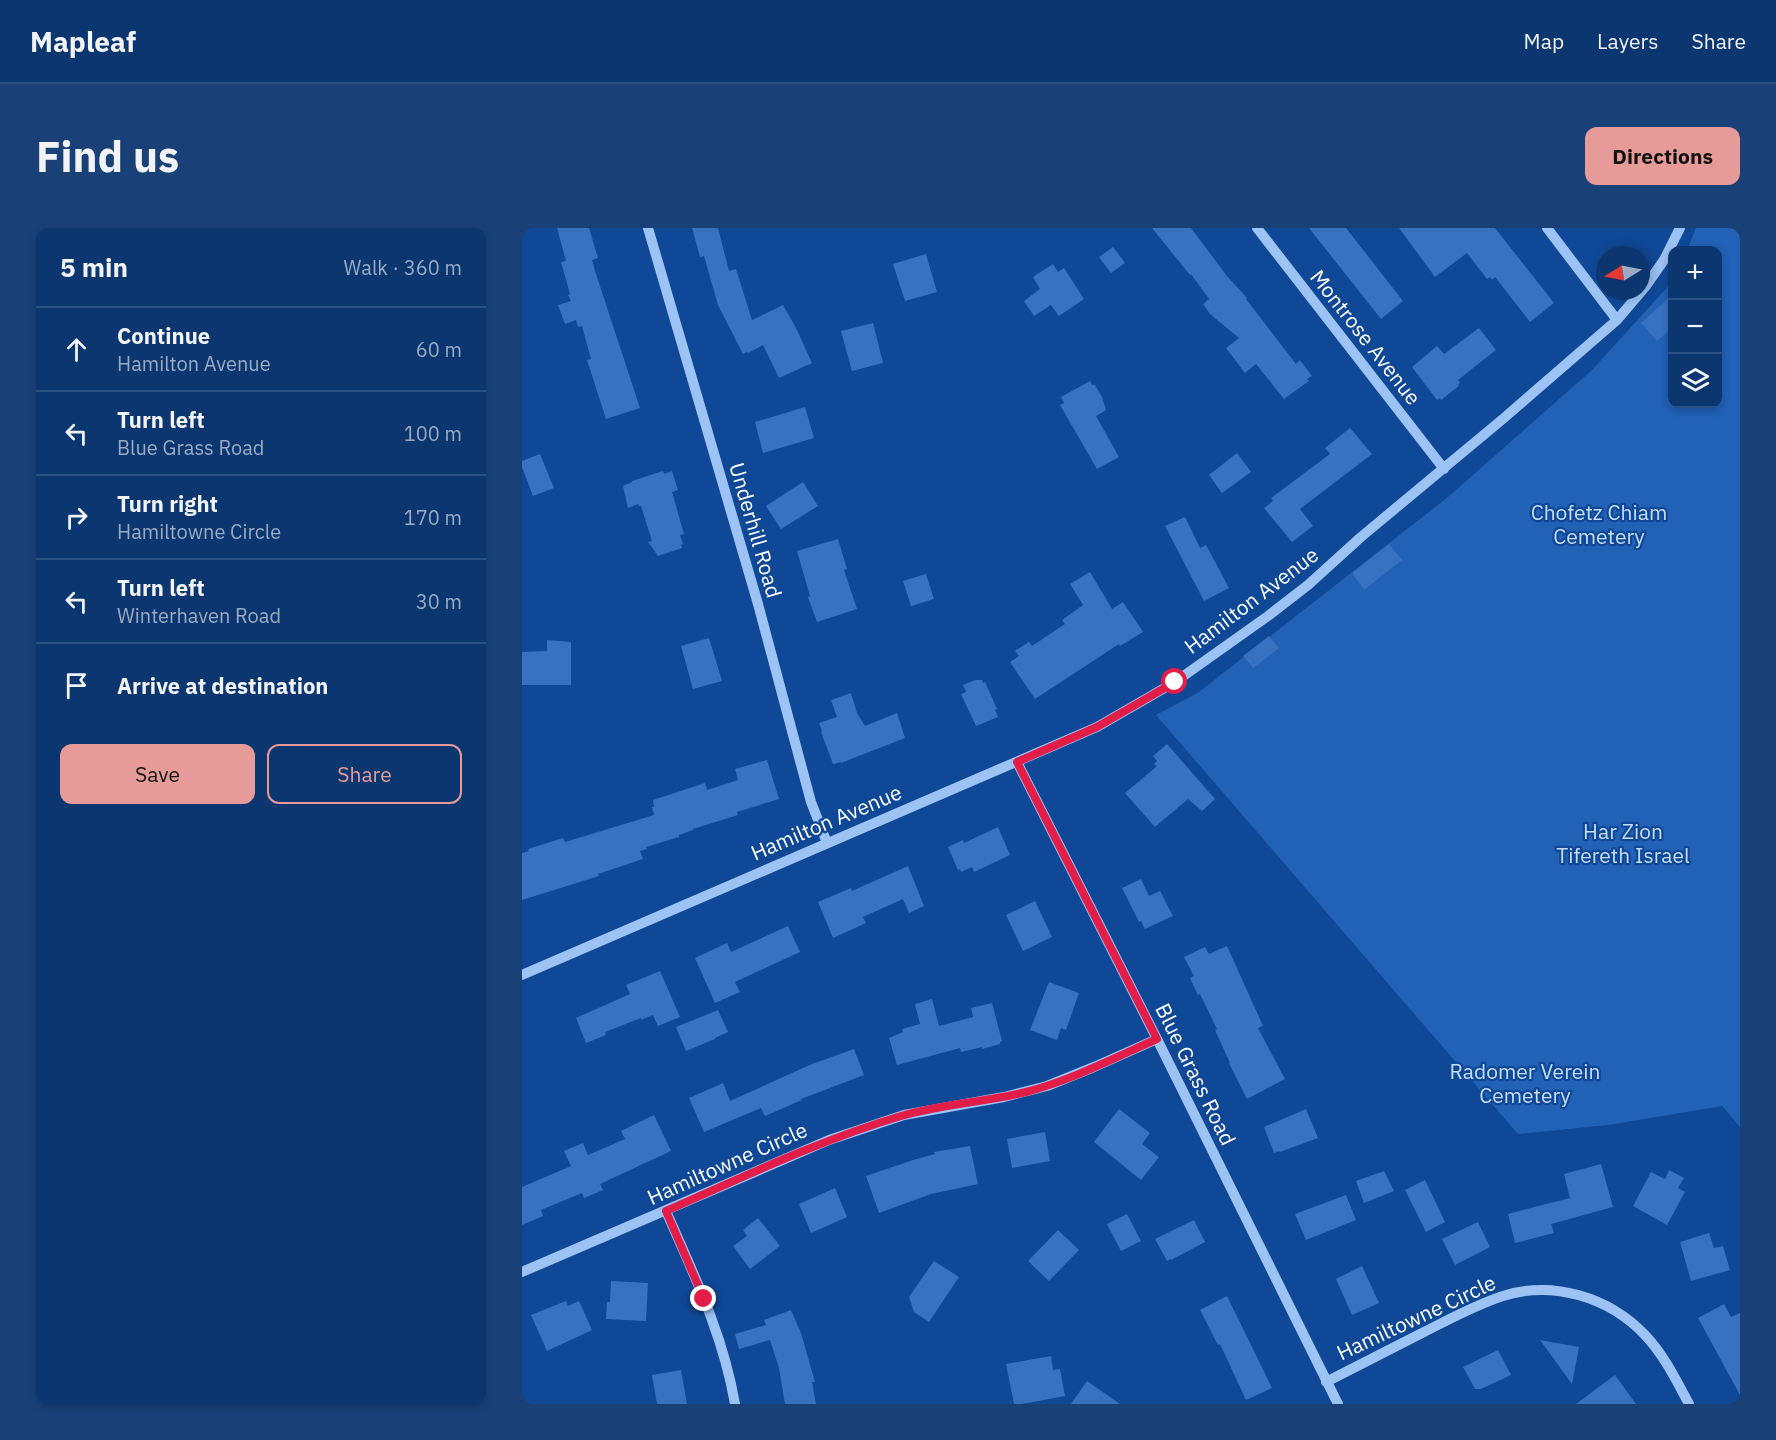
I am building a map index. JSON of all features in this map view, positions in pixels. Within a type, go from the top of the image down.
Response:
[{"type":"street","name":"Underhill Road","points":[[648,228],[758,604],[808,792],[827,843]]},
{"type":"street","name":"Montrose Avenue","points":[[1257,228],[1444,469]]},
{"type":"street","points":[[1547,228],[1617,320]]},
{"type":"street","name":"Hamilton Avenue","points":[[522,975],[1097,727],[1175,682],[1268,616],[1617,320],[1646,287],[1664,260],[1680,228]]},
{"type":"street","name":"Blue Grass Road","points":[[1017,762],[1338,1404]]},
{"type":"street","name":"Hamiltowne Circle","points":[[522,1272],[829,1140],[904,1115],[1004,1097],[1047,1086],[1094,1068],[1157,1039]]},
{"type":"street","points":[[666,1211],[717,1330],[735,1404]]},
{"type":"street","name":"Hamiltowne Circle","points":[[1326,1382],[1474,1307],[1524,1291],[1557,1291],[1593,1299],[1609,1306],[1628,1319],[1645,1334],[1659,1352],[1689,1404]]},
{"type":"green space","points":[[1696,228],[1740,228],[1740,1127],[1722,1106],[1608,1125],[1518,1134],[1156,715],[1199,692],[1448,497],[1592,370],[1668,286],[1668,408],[1722,408],[1722,246],[1689,246]]},
{"type":"building","points":[[557,228],[589,228],[598,258],[592,260],[595,271],[640,408],[606,419],[587,360],[591,359],[582,326],[578,327],[576,320],[565,324],[558,305],[571,301],[561,262],[566,261]]},
{"type":"building","points":[[692,228],[718,228],[729,271],[736,269],[752,320],[783,305],[812,363],[779,378],[763,345],[743,354],[718,305],[704,256],[700,257]]},
{"type":"building","points":[[1152,228],[1191,228],[1296,364],[1300,360],[1312,376],[1307,379],[1309,381],[1284,399],[1256,364],[1245,373],[1226,348],[1239,338],[1210,314],[1203,304],[1209,299]]},
{"type":"building","points":[[1309,228],[1346,228],[1403,301],[1381,319]]},
{"type":"building","points":[[1399,228],[1495,228],[1554,303],[1530,322],[1495,277],[1492,280],[1490,277],[1487,279],[1467,253],[1435,277]]},
{"type":"building","points":[[1113,247],[1125,263],[1111,273],[1099,257]]},
{"type":"building","points":[[926,254],[937,292],[905,301],[893,264]]},
{"type":"building","points":[[1053,264],[1058,272],[1064,268],[1084,299],[1059,316],[1051,305],[1034,316],[1024,301],[1040,289],[1033,277]]},
{"type":"building","points":[[1668,299],[1668,331],[1657,341],[1641,323]]},
{"type":"building","points":[[873,323],[883,363],[852,371],[841,331]]},
{"type":"building","points":[[1479,328],[1496,350],[1458,380],[1459,386],[1441,400],[1440,398],[1437,400],[1412,367],[1437,346],[1444,354]]},
{"type":"building","points":[[1090,381],[1102,397],[1106,410],[1096,416],[1119,457],[1097,469],[1060,405],[1064,403],[1061,397]]},
{"type":"building","points":[[805,407],[814,438],[763,453],[755,422]]},
{"type":"building","points":[[1350,428],[1372,454],[1300,509],[1313,526],[1292,542],[1264,508],[1273,501],[1271,498],[1330,454],[1325,448]]},
{"type":"building","points":[[1237,453],[1251,472],[1222,493],[1209,475]]},
{"type":"building","points":[[540,454],[554,488],[533,496],[522,461]]},
{"type":"building","points":[[663,471],[664,474],[672,471],[678,490],[672,492],[684,534],[680,535],[682,548],[658,556],[648,542],[652,541],[641,506],[638,504],[628,508],[623,486]]},
{"type":"building","points":[[803,482],[818,506],[781,529],[766,506]]},
{"type":"building","points":[[1185,517],[1200,548],[1206,545],[1229,588],[1204,601],[1165,526]]},
{"type":"building","points":[[838,539],[847,569],[844,570],[857,609],[817,622],[808,597],[810,596],[797,551]]},
{"type":"building","points":[[1389,544],[1402,560],[1364,590],[1352,573]]},
{"type":"building","points":[[1090,572],[1112,609],[1123,602],[1143,632],[1120,646],[1119,644],[1035,699],[1010,662],[1019,656],[1015,651],[1029,642],[1032,646],[1065,624],[1062,620],[1083,605],[1070,584]]},
{"type":"building","points":[[926,574],[934,599],[911,606],[903,581]]},
{"type":"building","points":[[1269,636],[1279,648],[1253,668],[1243,656]]},
{"type":"building","points":[[709,638],[722,681],[693,689],[681,646]]},
{"type":"building","points":[[547,640],[571,642],[571,685],[522,685],[522,652],[547,651]]},
{"type":"building","points":[[975,680],[985,682],[997,709],[995,710],[998,717],[976,726],[961,694],[966,692],[963,685]]},
{"type":"building","points":[[851,693],[857,713],[865,726],[897,713],[905,738],[833,764],[819,723],[837,717],[831,700]]},
{"type":"building","points":[[1167,744],[1215,799],[1202,811],[1188,799],[1155,827],[1125,793],[1157,766],[1154,764],[1157,761],[1153,756]]},
{"type":"building","points":[[767,760],[779,799],[737,812],[738,815],[646,847],[647,849],[640,851],[643,859],[598,874],[599,876],[522,900],[522,853],[529,851],[528,849],[563,838],[565,842],[654,815],[653,800],[705,783],[707,790],[738,780],[735,769]]},
{"type":"building","points":[[998,827],[1010,855],[974,872],[972,867],[961,872],[960,869],[958,870],[948,847],[963,840],[964,843]]},
{"type":"building","points":[[908,866],[924,906],[909,913],[903,899],[863,917],[866,923],[833,938],[818,902],[851,888],[852,891]]},
{"type":"building","points":[[1141,879],[1149,896],[1160,891],[1173,916],[1145,929],[1141,921],[1139,922],[1122,888]]},
{"type":"building","points":[[1035,901],[1052,937],[1023,951],[1006,915]]},
{"type":"building","points":[[788,926],[800,952],[735,982],[740,992],[715,1003],[695,958],[727,943],[731,952]]},
{"type":"building","points":[[1227,946],[1263,1026],[1258,1028],[1285,1079],[1247,1099],[1229,1063],[1215,1030],[1217,1029],[1190,978],[1194,976],[1184,957],[1205,947],[1209,954]]},
{"type":"building","points":[[660,971],[680,1017],[658,1026],[653,1015],[641,1020],[641,1018],[605,1032],[606,1035],[586,1043],[576,1018],[630,994],[626,985]]},
{"type":"building","points":[[1049,982],[1079,993],[1066,1030],[1061,1028],[1057,1040],[1030,1030]]},
{"type":"building","points":[[932,999],[939,1026],[973,1017],[971,1008],[992,1003],[1002,1041],[1000,1044],[982,1049],[982,1047],[961,1052],[960,1048],[897,1065],[889,1038],[903,1032],[902,1029],[920,1024],[915,1004]]},
{"type":"building","points":[[718,1010],[728,1032],[686,1051],[676,1027]]},
{"type":"building","points":[[854,1049],[864,1075],[801,1099],[765,1116],[761,1108],[704,1132],[689,1098],[723,1083],[730,1101],[812,1064]]},
{"type":"building","points":[[1119,1109],[1150,1133],[1142,1144],[1159,1157],[1141,1180],[1094,1142]]},
{"type":"building","points":[[1306,1109],[1318,1138],[1274,1153],[1264,1127]]},
{"type":"building","points":[[654,1115],[671,1151],[600,1184],[603,1190],[584,1198],[582,1193],[541,1210],[543,1216],[522,1225],[522,1187],[571,1166],[564,1151],[583,1143],[588,1155],[625,1139],[621,1131]]},
{"type":"building","points":[[1045,1132],[1050,1161],[1012,1168],[1007,1139]]},
{"type":"building","points":[[970,1146],[978,1184],[931,1194],[879,1213],[866,1176],[935,1154],[934,1152]]},
{"type":"building","points":[[1601,1164],[1613,1207],[1551,1224],[1554,1233],[1515,1243],[1508,1214],[1570,1198],[1564,1174]]},
{"type":"building","points":[[1669,1170],[1684,1178],[1678,1188],[1685,1192],[1667,1225],[1633,1206],[1651,1172],[1665,1179]]},
{"type":"building","points":[[1384,1171],[1394,1191],[1364,1203],[1356,1181]]},
{"type":"building","points":[[1425,1180],[1445,1222],[1426,1232],[1405,1190]]},
{"type":"building","points":[[835,1188],[847,1217],[811,1233],[799,1204]]},
{"type":"building","points":[[1346,1195],[1356,1220],[1306,1240],[1295,1214]]},
{"type":"building","points":[[1127,1214],[1141,1241],[1121,1251],[1107,1224]]},
{"type":"building","points":[[758,1218],[780,1246],[750,1269],[733,1246],[747,1236],[743,1230]]},
{"type":"building","points":[[1194,1220],[1205,1242],[1167,1261],[1155,1239]]},
{"type":"building","points":[[1478,1222],[1490,1247],[1455,1265],[1442,1239]]},
{"type":"building","points":[[1058,1230],[1079,1250],[1049,1281],[1028,1261]]},
{"type":"building","points":[[1709,1233],[1714,1248],[1723,1246],[1730,1270],[1691,1281],[1680,1242]]},
{"type":"building","points":[[934,1261],[959,1277],[929,1322],[914,1312],[909,1297]]},
{"type":"building","points":[[1362,1266],[1379,1303],[1352,1315],[1336,1279]]},
{"type":"building","points":[[611,1281],[648,1283],[646,1321],[606,1319]]},
{"type":"building","points":[[1227,1296],[1272,1388],[1246,1400],[1220,1344],[1218,1345],[1200,1310]]},
{"type":"building","points":[[566,1301],[568,1306],[579,1301],[592,1330],[547,1351],[531,1315]]},
{"type":"building","points":[[1724,1304],[1731,1317],[1740,1313],[1740,1395],[1698,1318]]},
{"type":"building","points":[[791,1310],[801,1333],[815,1382],[812,1382],[816,1404],[785,1404],[779,1368],[770,1340],[739,1349],[735,1334],[766,1325],[764,1320]]},
{"type":"building","points":[[1540,1340],[1579,1347],[1572,1384]]},
{"type":"building","points":[[1498,1350],[1511,1375],[1481,1389],[1475,1389],[1463,1367]]},
{"type":"building","points":[[1051,1356],[1053,1370],[1060,1369],[1065,1396],[1014,1404],[1006,1364]]},
{"type":"building","points":[[681,1370],[687,1404],[657,1404],[652,1375]]},
{"type":"building","points":[[1615,1375],[1636,1404],[1576,1404]]},
{"type":"building","points":[[1087,1381],[1120,1404],[1071,1404]]},
{"type":"route","points":[[704,1299],[666,1211],[829,1140],[924,1110],[1004,1097],[1047,1086],[1094,1068],[1157,1039],[1017,762],[1097,727],[1175,682]]},
{"type":"park label","name":"Chofetz Chiam Cemetery","points":[[1599,524]]},
{"type":"park label","name":"Har Zion Tifereth Israel","points":[[1623,843]]},
{"type":"park label","name":"Radomer Verein Cemetery","points":[[1525,1083]]}]
